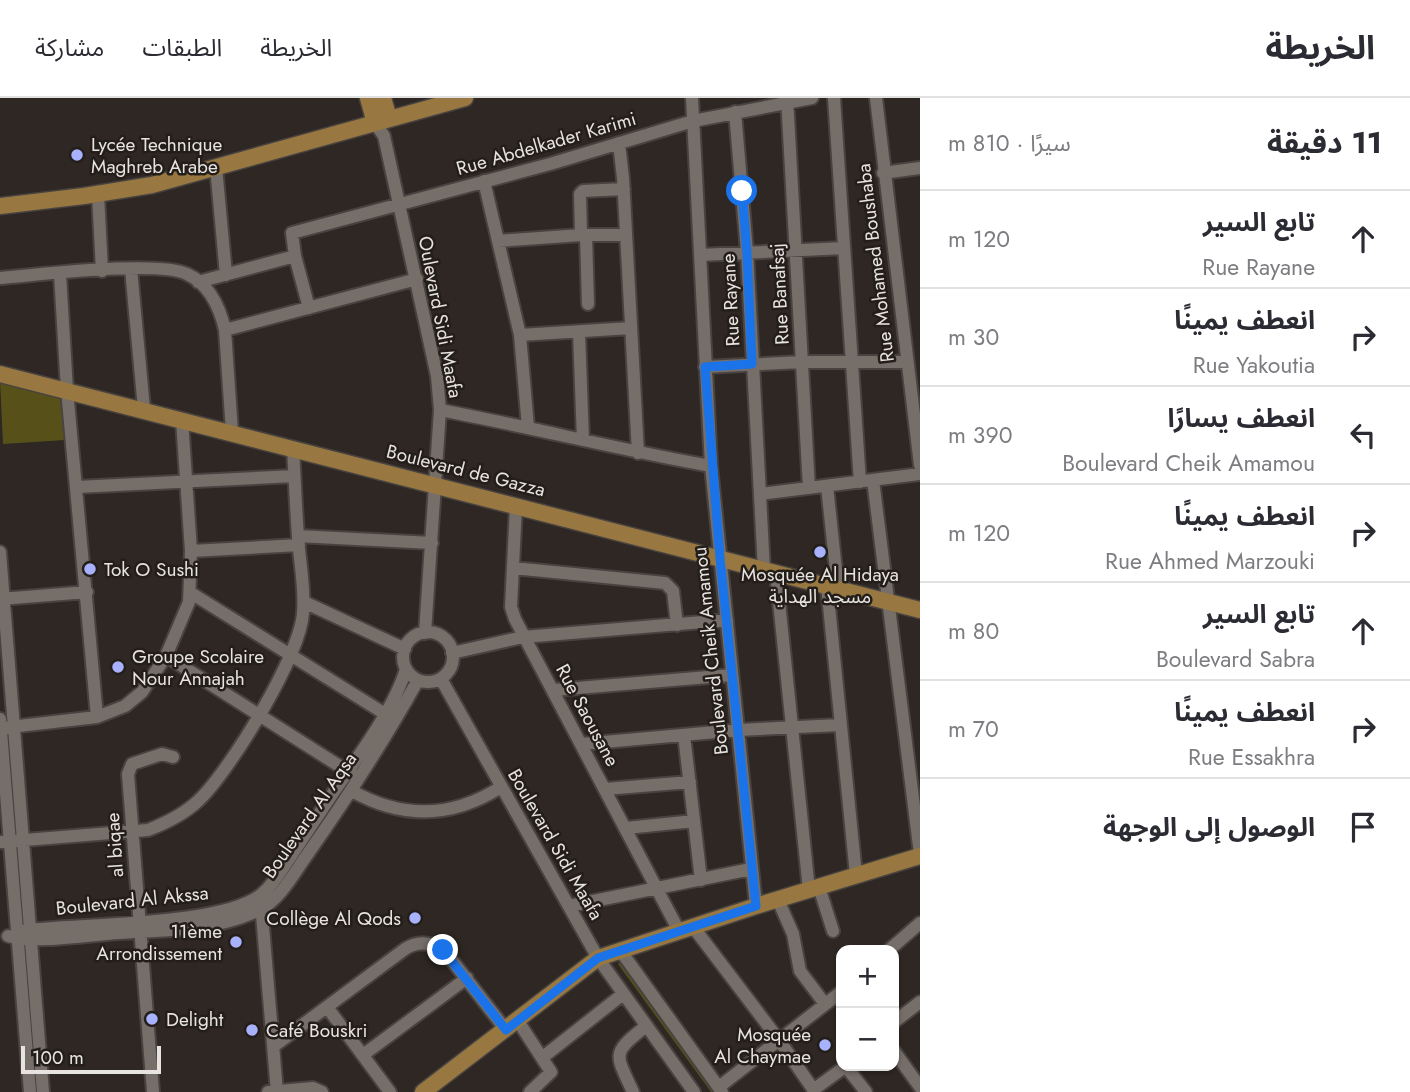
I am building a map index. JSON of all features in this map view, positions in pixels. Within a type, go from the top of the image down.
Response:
[{"type":"main road","points":[[368,98],[383,126]]},
{"type":"main road","points":[[383,98],[383,126]]},
{"type":"main road","points":[[0,206],[152,185],[383,126],[465,98]]},
{"type":"main road","name":"Boulevard de Gazza","points":[[0,373],[920,610]]},
{"type":"main road","points":[[429,1090],[598,958],[920,855]]},
{"type":"street","name":"Boulevard Cheik Amamou","points":[[692,98],[711,466],[756,906]]},
{"type":"street","name":"Rue Abdelkader Karimi","points":[[295,256],[292,233],[693,121],[812,98]]},
{"type":"street","points":[[834,98],[850,363],[866,481],[887,601],[920,855]]},
{"type":"street","name":"Rue Mohamed Boushaba","points":[[876,98],[920,465]]},
{"type":"street","name":"Rue Banafsaj","points":[[787,101],[809,488]]},
{"type":"street","name":"Rue Rayane","points":[[735,112],[747,253],[760,494],[814,888],[833,931]]},
{"type":"street","name":"Oulevard Sidi Maafa","points":[[383,126],[437,376],[440,410],[425,633]]},
{"type":"street","points":[[619,143],[624,189],[638,453]]},
{"type":"street","points":[[216,167],[226,275]]},
{"type":"street","points":[[883,173],[920,168]]},
{"type":"street","points":[[484,181],[520,335],[528,427]]},
{"type":"street","points":[[588,304],[580,194],[624,189]]},
{"type":"street","points":[[98,194],[102,271]]},
{"type":"street","points":[[499,242],[625,234]]},
{"type":"street","points":[[700,255],[844,247]]},
{"type":"street","points":[[198,282],[295,256],[309,307]]},
{"type":"street","points":[[131,269],[144,410]]},
{"type":"street","points":[[0,278],[131,269],[177,270],[198,282],[215,302],[222,316],[232,432]]},
{"type":"street","points":[[60,274],[67,390],[97,717]]},
{"type":"street","points":[[225,330],[417,279]]},
{"type":"street","points":[[520,335],[631,328]]},
{"type":"street","points":[[579,332],[583,440]]},
{"type":"street","points":[[705,367],[801,362],[907,362]]},
{"type":"street","points":[[440,410],[711,466]]},
{"type":"street","points":[[7,727],[97,717],[119,709],[138,697],[155,676],[185,614],[191,593],[191,551],[182,420]]},
{"type":"street","points":[[11,842],[148,830],[169,822],[197,802],[216,782],[259,715],[290,656],[301,628],[304,602],[293,448]]},
{"type":"street","points":[[760,494],[920,474]]},
{"type":"street","points":[[76,487],[294,476]]},
{"type":"street","points":[[827,486],[840,725],[856,875]]},
{"type":"street","name":"Rue Saousane","points":[[516,505],[511,607],[523,637],[554,690],[657,889],[687,930],[779,1040],[814,1091]]},
{"type":"street","points":[[191,551],[299,541],[432,543]]},
{"type":"street","points":[[0,552],[16,935],[30,1092]]},
{"type":"street","points":[[513,568],[665,583],[673,591],[677,625]]},
{"type":"street","points":[[2,599],[87,592]]},
{"type":"street","points":[[191,593],[390,717]]},
{"type":"street","points":[[304,602],[405,649]]},
{"type":"street","points":[[453,653],[523,637],[727,620]]},
{"type":"street","points":[[425,633],[443,638],[453,653],[450,670],[441,679],[431,682],[418,680],[406,669],[403,657],[413,638],[425,633]]},
{"type":"street","points":[[166,656],[359,778]]},
{"type":"street","name":"Boulevard Al Akssa","points":[[140,926],[261,902],[348,771],[390,717],[406,669]]},
{"type":"street","points":[[554,690],[732,675]]},
{"type":"street","name":"Boulevard Sidi Maafa","points":[[441,679],[598,958],[694,1092]]},
{"type":"street","name":"Boulevard Al Aqsa","points":[[261,902],[282,889],[352,791],[390,717],[418,680]]},
{"type":"street","points":[[0,719],[7,727]]},
{"type":"street","points":[[582,744],[738,730],[840,725]]},
{"type":"street","points":[[684,736],[701,880]]},
{"type":"street","name":"al biqae","points":[[153,1092],[128,774],[129,767],[157,755],[167,754],[173,757]]},
{"type":"street","points":[[606,789],[690,782]]},
{"type":"street","points":[[352,791],[387,807],[422,812],[458,807],[484,797],[500,787]]},
{"type":"street","points":[[625,828],[694,821]]},
{"type":"street","points":[[569,906],[751,869]]},
{"type":"street","points":[[778,900],[793,934],[800,971],[825,1004]]},
{"type":"street","points":[[261,902],[277,1092]]},
{"type":"street","points":[[895,945],[920,923]]},
{"type":"street","points":[[16,935],[140,926]]},
{"type":"street","points":[[16,935],[43,1092]]},
{"type":"street","points":[[274,1046],[405,948],[417,943],[430,944],[443,950],[543,1057],[551,1072],[539,1089]]},
{"type":"street","points":[[620,950],[721,1089],[836,996]]},
{"type":"street","points":[[363,1055],[467,978]]},
{"type":"street","points":[[543,1057],[624,994]]},
{"type":"street","points":[[899,1018],[920,1002]]},
{"type":"street","points":[[327,1007],[390,1092]]},
{"type":"street","points":[[633,1092],[619,1054],[624,1044],[646,1026]]},
{"type":"street","points":[[899,1058],[920,1087]]},
{"type":"street","points":[[814,1091],[847,1068],[866,1092]]},
{"type":"street","points":[[268,1092],[320,1091]]},
{"type":"shaded area","points":[[0,380],[60,396],[65,440],[3,444]]},
{"type":"shaded area","points":[[624,960],[719,1092],[711,1092],[618,964]]},
{"type":"place","name":"Lycée Technique Maghreb Arabe","points":[[77,155]]},
{"type":"place","name":"Mosquée Al Hidaya مسجد الهداية","points":[[820,552]]},
{"type":"place","name":"Tok O Sushi","points":[[90,569]]},
{"type":"place","name":"Groupe Scolaire Nour Annajah","points":[[118,667]]},
{"type":"place","name":"Collège Al Qods","points":[[415,918]]},
{"type":"place","name":"11ème Arrondissement","points":[[236,942]]},
{"type":"place","name":"Delight","points":[[152,1019]]},
{"type":"place","name":"Café Bouskri","points":[[252,1030]]},
{"type":"place","name":"Mosquée Al Chaymae","points":[[825,1045]]},
{"type":"route","points":[[443,950],[506,1030],[598,958],[756,906],[711,466],[705,367],[752,364],[742,191]]}]
